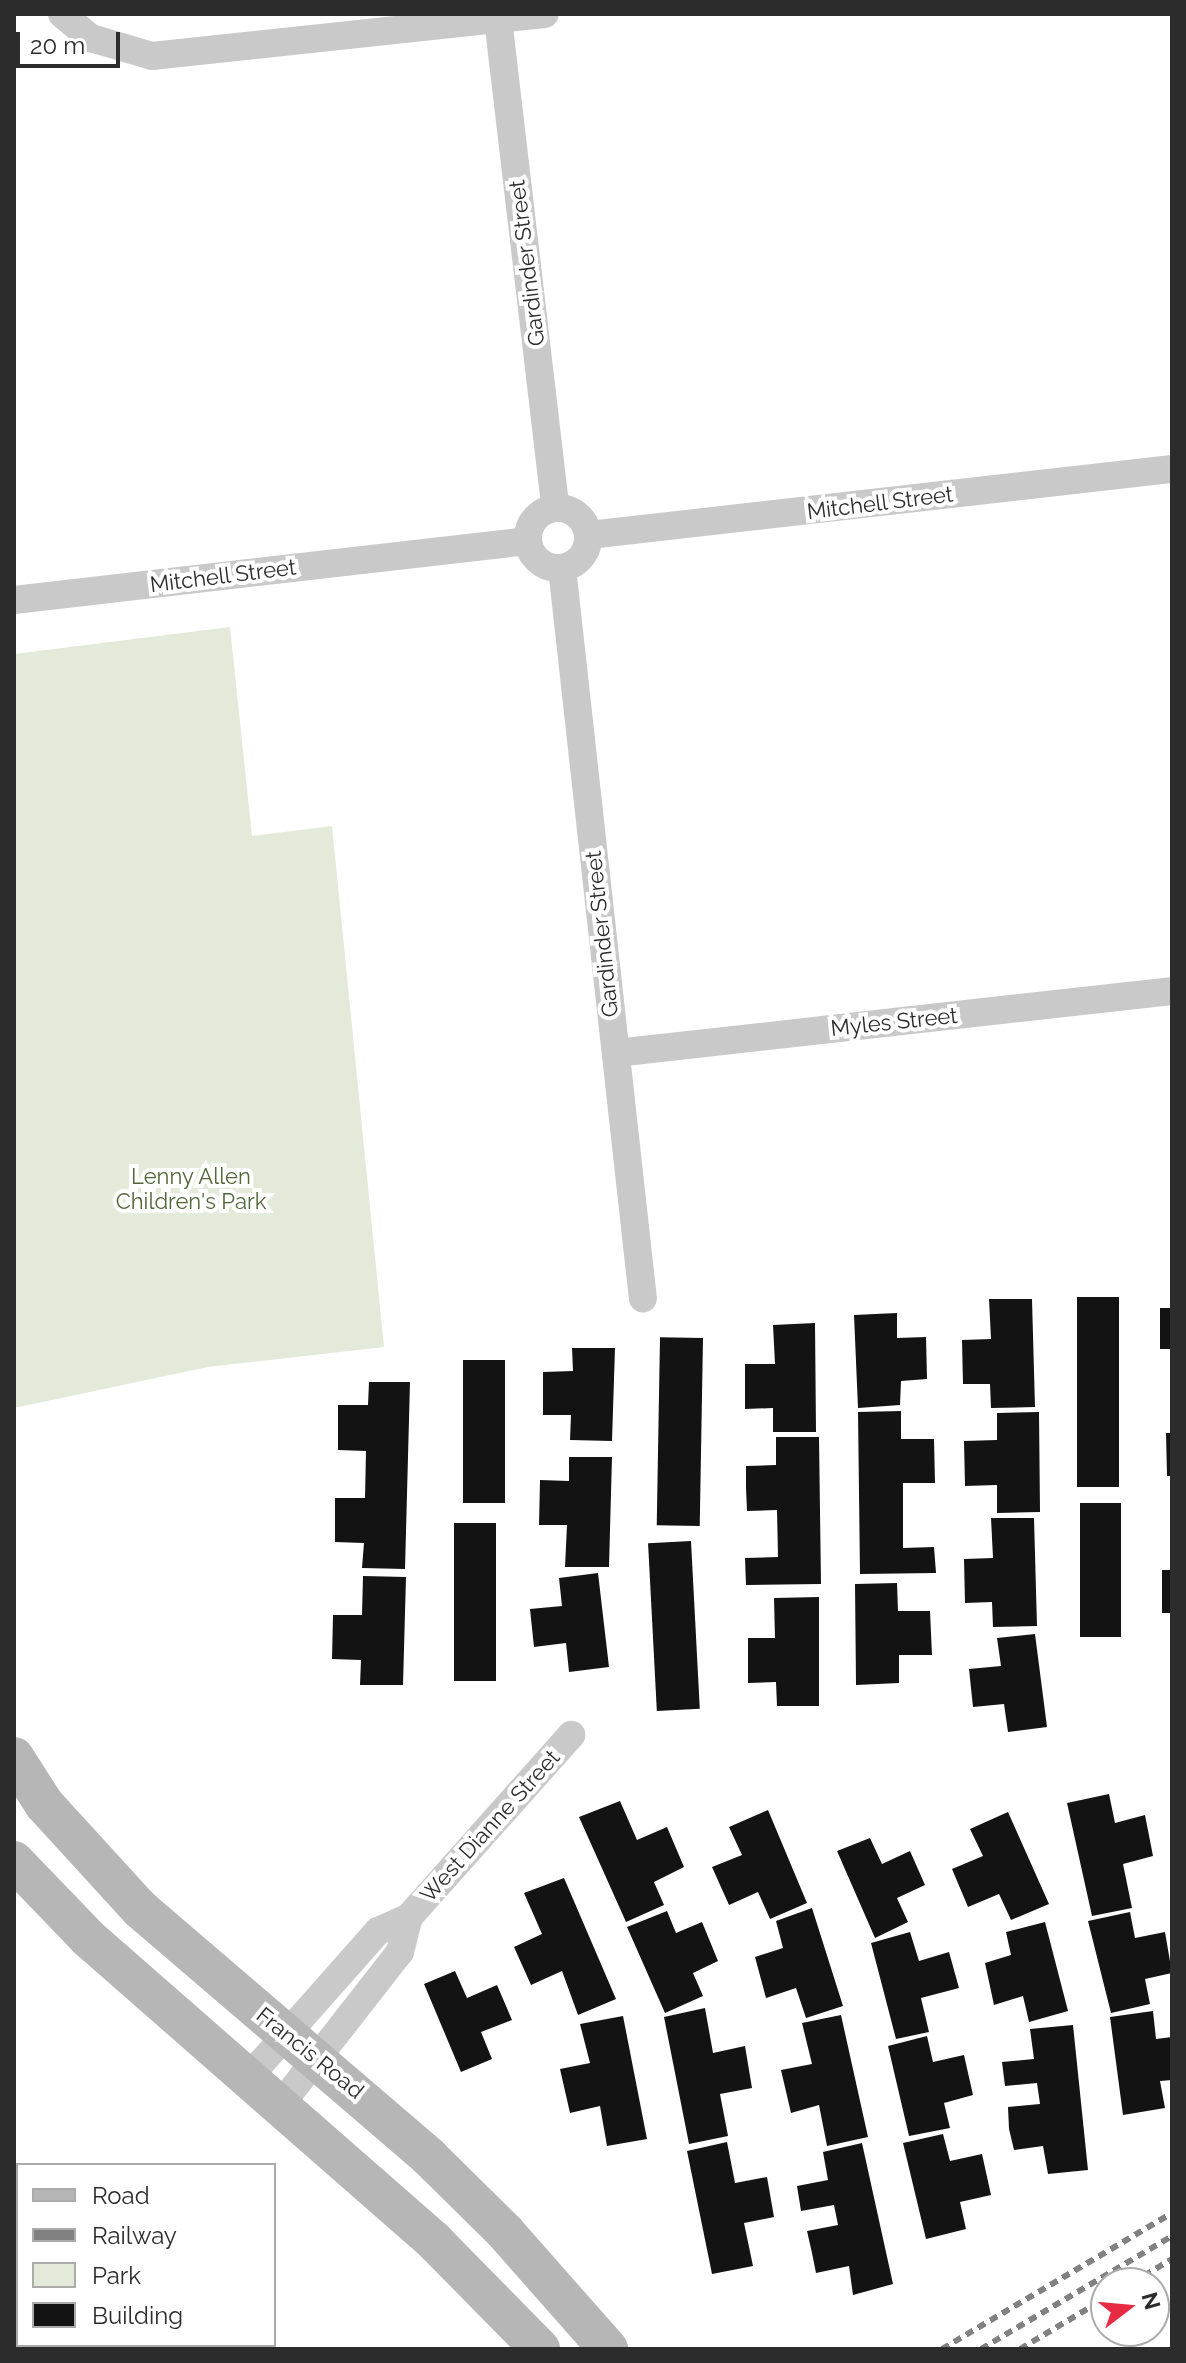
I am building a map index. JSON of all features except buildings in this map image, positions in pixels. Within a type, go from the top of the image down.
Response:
[{"type":"main road","name":"Francis Road","points":[[14,1757],[44,1804],[140,1909],[180,1948],[319,2059],[505,2232],[608,2349]]},
{"type":"main road","points":[[14,1861],[88,1938],[278,2108],[435,2242],[540,2349]]},
{"type":"street","points":[[62,14],[91,38],[152,56],[545,14]]},
{"type":"street","name":"Gardinder Street","points":[[498,19],[555,507]]},
{"type":"street","name":"Mitchell Street","points":[[589,535],[1172,469]]},
{"type":"street","points":[[555,507],[581,518],[589,535],[579,561],[562,568],[536,559],[528,541],[531,523],[555,507]]},
{"type":"street","name":"Mitchell Street","points":[[14,600],[528,541]]},
{"type":"street","name":"Gardinder Street","points":[[562,568],[643,1299]]},
{"type":"street","name":"Myles Street","points":[[616,1053],[1172,991]]},
{"type":"street","name":"West Dianne Street","points":[[247,2079],[378,1931],[409,1917],[571,1735]]},
{"type":"street","name":"West Dianne Street","points":[[278,2108],[400,1952],[409,1917]]},
{"type":"green space","name":"Lenny Allen Children's Park","points":[[230,627],[252,836],[332,826],[384,1347],[208,1367],[14,1408],[14,654]]},
{"type":"railway","points":[[942,2349],[1172,2213]]},
{"type":"railway","points":[[981,2349],[1172,2236]]},
{"type":"railway","points":[[1159,2267],[1172,2259]]},
{"type":"railway","points":[[1020,2349],[1090,2307]]}]
